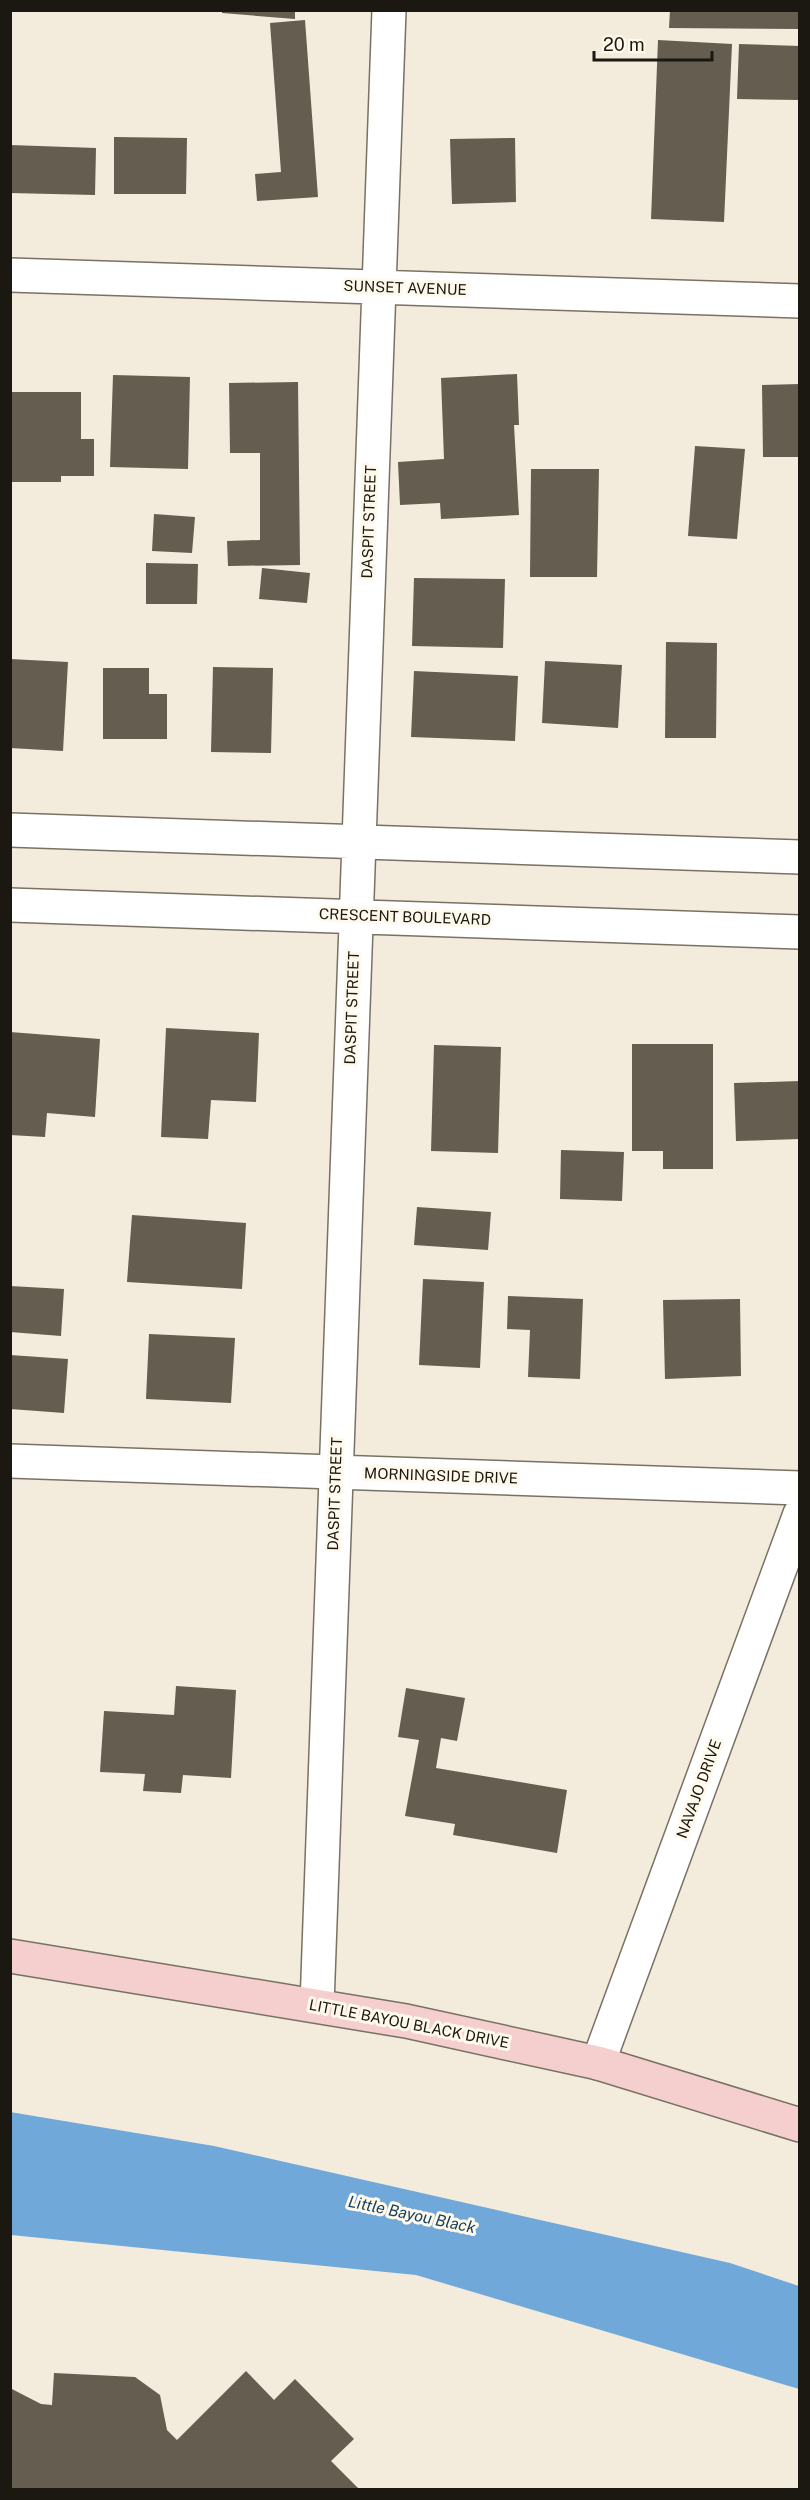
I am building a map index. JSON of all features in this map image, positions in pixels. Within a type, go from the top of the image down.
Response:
[{"type":"main road","name":"LITTLE BAYOU BLACK DRIVE","points":[[10,1956],[406,2021],[598,2063],[800,2126]]},
{"type":"street","name":"DASPIT STREET","points":[[317,2005],[388,10]]},
{"type":"street","name":"SUNSET AVENUE","points":[[10,275],[800,301]]},
{"type":"street","points":[[10,830],[800,857]]},
{"type":"street","name":"CRESCENT BOULEVARD","points":[[10,904],[800,932]]},
{"type":"street","name":"MORNINGSIDE DRIVE","points":[[10,1461],[800,1488]]},
{"type":"street","name":"NAVAJO DRIVE","points":[[598,2063],[800,1514]]},
{"type":"water","name":"Little Bayou Black","points":[[10,2112],[214,2146],[730,2263],[799,2286],[799,2389],[416,2275],[11,2235]]},
{"type":"building","points":[[222,10],[295,10],[295,19],[222,13]]},
{"type":"building","points":[[670,10],[800,10],[800,29],[669,28]]},
{"type":"building","points":[[305,20],[318,197],[257,201],[255,174],[281,172],[270,23]]},
{"type":"building","points":[[658,40],[732,44],[724,222],[651,219]]},
{"type":"building","points":[[739,44],[800,46],[800,100],[737,99]]},
{"type":"building","points":[[114,137],[187,138],[186,194],[114,194]]},
{"type":"building","points":[[515,138],[516,202],[452,204],[450,139]]},
{"type":"building","points":[[10,145],[96,148],[95,195],[10,193]]},
{"type":"building","points":[[517,374],[519,425],[514,425],[519,515],[441,519],[440,503],[400,505],[398,462],[444,459],[441,378]]},
{"type":"building","points":[[113,375],[190,377],[188,469],[110,467]]},
{"type":"building","points":[[298,382],[300,565],[228,566],[227,541],[260,540],[260,453],[230,453],[229,383]]},
{"type":"building","points":[[800,384],[800,457],[763,457],[762,385]]},
{"type":"building","points":[[10,392],[81,392],[81,439],[94,439],[94,476],[61,476],[61,482],[10,482]]},
{"type":"building","points":[[695,446],[745,449],[737,539],[688,536]]},
{"type":"building","points":[[531,469],[599,469],[597,577],[530,577]]},
{"type":"building","points":[[154,514],[195,517],[192,553],[152,551]]},
{"type":"building","points":[[146,563],[198,564],[197,604],[146,604]]},
{"type":"building","points":[[262,568],[310,573],[307,603],[259,599]]},
{"type":"building","points":[[414,578],[505,579],[503,648],[412,646]]},
{"type":"building","points":[[666,642],[717,643],[716,738],[665,738]]},
{"type":"building","points":[[10,659],[68,662],[63,751],[10,748]]},
{"type":"building","points":[[545,661],[622,665],[618,728],[542,723]]},
{"type":"building","points":[[213,667],[273,668],[271,753],[211,752]]},
{"type":"building","points":[[103,668],[149,668],[149,694],[167,694],[167,739],[103,739]]},
{"type":"building","points":[[414,671],[518,676],[515,741],[411,737]]},
{"type":"building","points":[[166,1028],[259,1033],[256,1102],[211,1100],[208,1139],[161,1137]]},
{"type":"building","points":[[10,1032],[100,1039],[95,1117],[47,1113],[45,1137],[10,1135]]},
{"type":"building","points":[[632,1044],[713,1044],[713,1169],[663,1169],[663,1151],[632,1151]]},
{"type":"building","points":[[434,1045],[501,1047],[498,1153],[431,1151]]},
{"type":"building","points":[[800,1081],[800,1139],[736,1141],[734,1083]]},
{"type":"building","points":[[561,1150],[624,1152],[622,1201],[560,1199]]},
{"type":"building","points":[[417,1207],[491,1212],[488,1250],[414,1245]]},
{"type":"building","points":[[132,1215],[246,1223],[242,1289],[127,1282]]},
{"type":"building","points":[[423,1279],[484,1282],[480,1368],[419,1365]]},
{"type":"building","points":[[10,1286],[64,1289],[61,1336],[10,1332]]},
{"type":"building","points":[[508,1296],[583,1299],[580,1379],[528,1377],[530,1330],[507,1329]]},
{"type":"building","points":[[740,1299],[741,1376],[665,1379],[663,1300]]},
{"type":"building","points":[[149,1334],[235,1338],[231,1403],[146,1399]]},
{"type":"building","points":[[10,1355],[68,1359],[64,1413],[10,1409]]},
{"type":"building","points":[[176,1686],[236,1690],[231,1778],[183,1775],[181,1793],[143,1791],[145,1774],[100,1772],[104,1711],[174,1715]]},
{"type":"building","points":[[406,1688],[465,1698],[457,1741],[441,1738],[436,1768],[567,1790],[557,1853],[453,1835],[455,1824],[405,1816],[419,1740],[398,1737]]},
{"type":"building","points":[[246,2371],[274,2400],[295,2379],[354,2439],[331,2461],[360,2490],[10,2490],[10,2388],[41,2404],[52,2405],[54,2373],[135,2377],[160,2395],[167,2430],[177,2440]]}]
